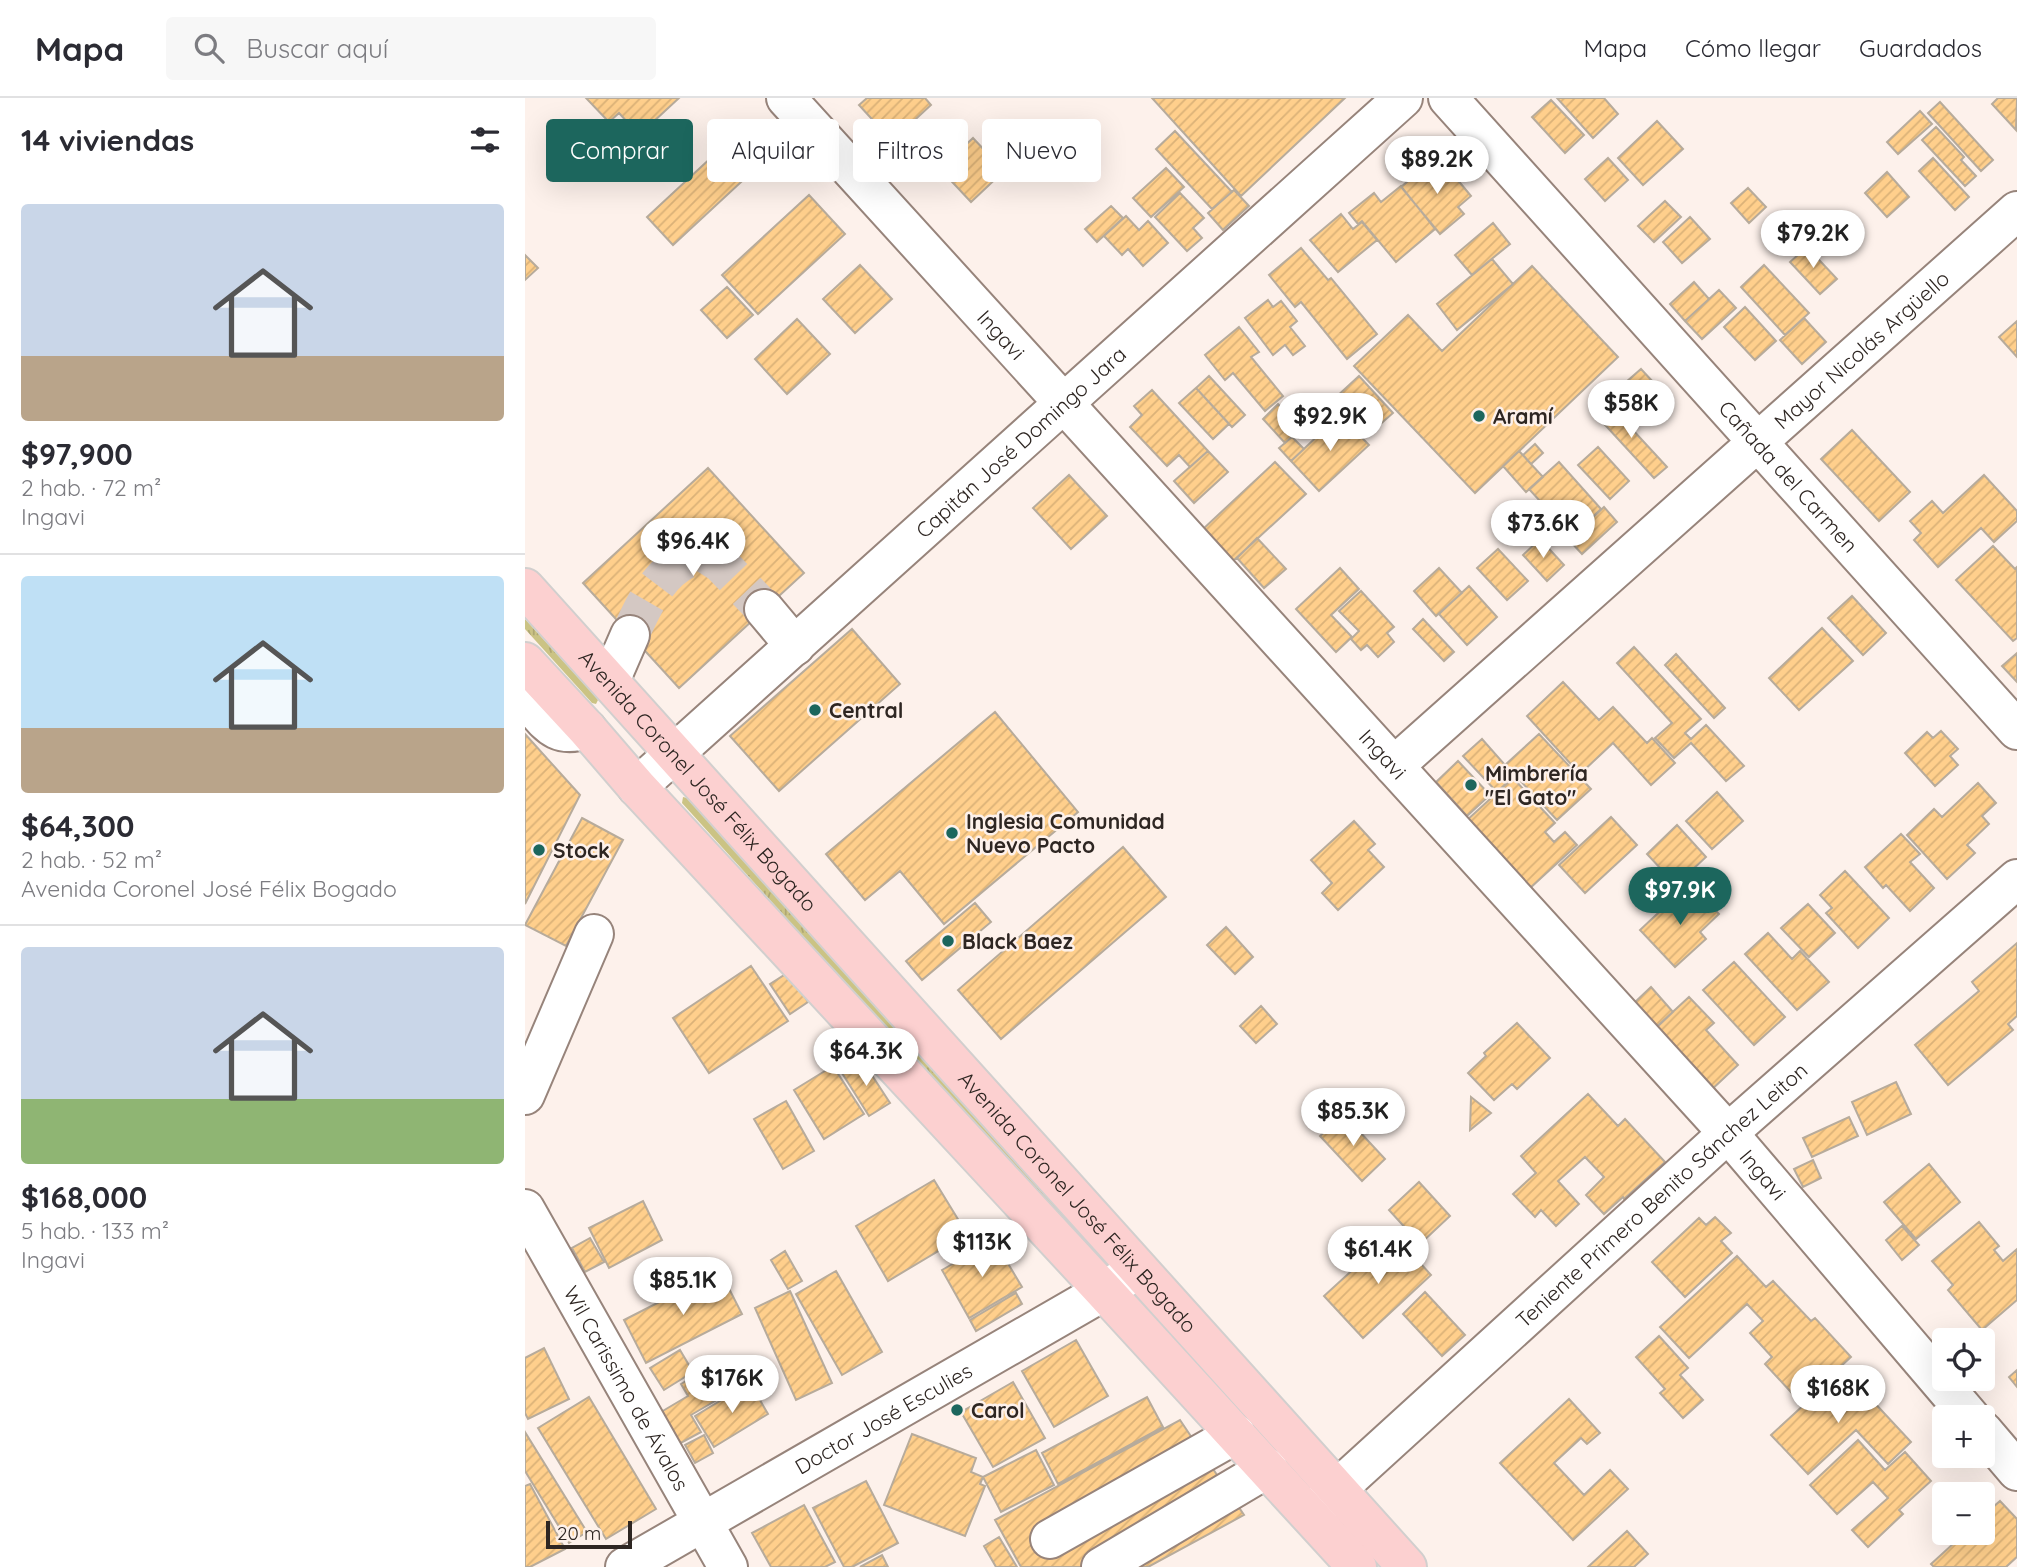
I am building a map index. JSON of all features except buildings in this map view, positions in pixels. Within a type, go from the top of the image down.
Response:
[{"type":"main road","name":"Avenida Coronel José Félix Bogado","points":[[525,588],[1139,1268],[1323,1502],[1357,1567]]},
{"type":"main road","name":"Avenida Coronel José Félix Bogado","points":[[525,662],[637,787],[1268,1468],[1323,1502],[1407,1567]]},
{"type":"street","name":"Ingavi","points":[[786,98],[1728,1133],[1960,1405]]},
{"type":"street","name":"Capitán José Domingo Jara","points":[[637,787],[1403,98]]},
{"type":"street","name":"Cañada del Carmen","points":[[1448,98],[2017,730]]},
{"type":"street","name":"Mayor Nicolás Argüello","points":[[1394,766],[2017,211]]},
{"type":"street","points":[[764,610],[795,646]]},
{"type":"street","points":[[610,681],[630,635]]},
{"type":"street","points":[[525,698],[557,731],[566,733],[587,729]]},
{"type":"street","name":"Teniente Primero Benito Sánchez Leiton","points":[[1323,1502],[1728,1133],[2017,879]]},
{"type":"street","points":[[525,1095],[594,934]]},
{"type":"street","name":"Wil Carissimo de Ávalos","points":[[525,1209],[728,1567]]},
{"type":"street","name":"Doctor José Esculies","points":[[625,1567],[1104,1291],[1139,1268]]},
{"type":"street","points":[[1050,1539],[1236,1434]]},
{"type":"street","points":[[1995,1445],[2017,1471]]},
{"type":"street","points":[[1101,1567],[1268,1468]]},
{"type":"green space","points":[[525,619],[597,698],[596,704],[592,703],[525,629]]},
{"type":"green space","points":[[683,797],[687,798],[1089,1240],[1088,1246],[1083,1245],[682,803]]},
{"type":"tunnel","points":[[630,635],[661,580],[679,564],[694,557],[707,555],[721,564],[764,609]]},
{"type":"place","name":"Aramí","points":[[1479,416]]},
{"type":"place","name":"Central","points":[[815,710]]},
{"type":"place","name":"Mimbrería \"El Gato\"","points":[[1471,785]]},
{"type":"place","name":"Inglesia Comunidad Nuevo Pacto","points":[[952,833]]},
{"type":"place","name":"Stock","points":[[539,850]]},
{"type":"place","name":"Black Baez","points":[[948,941]]},
{"type":"place","name":"Carol","points":[[957,1410]]}]
